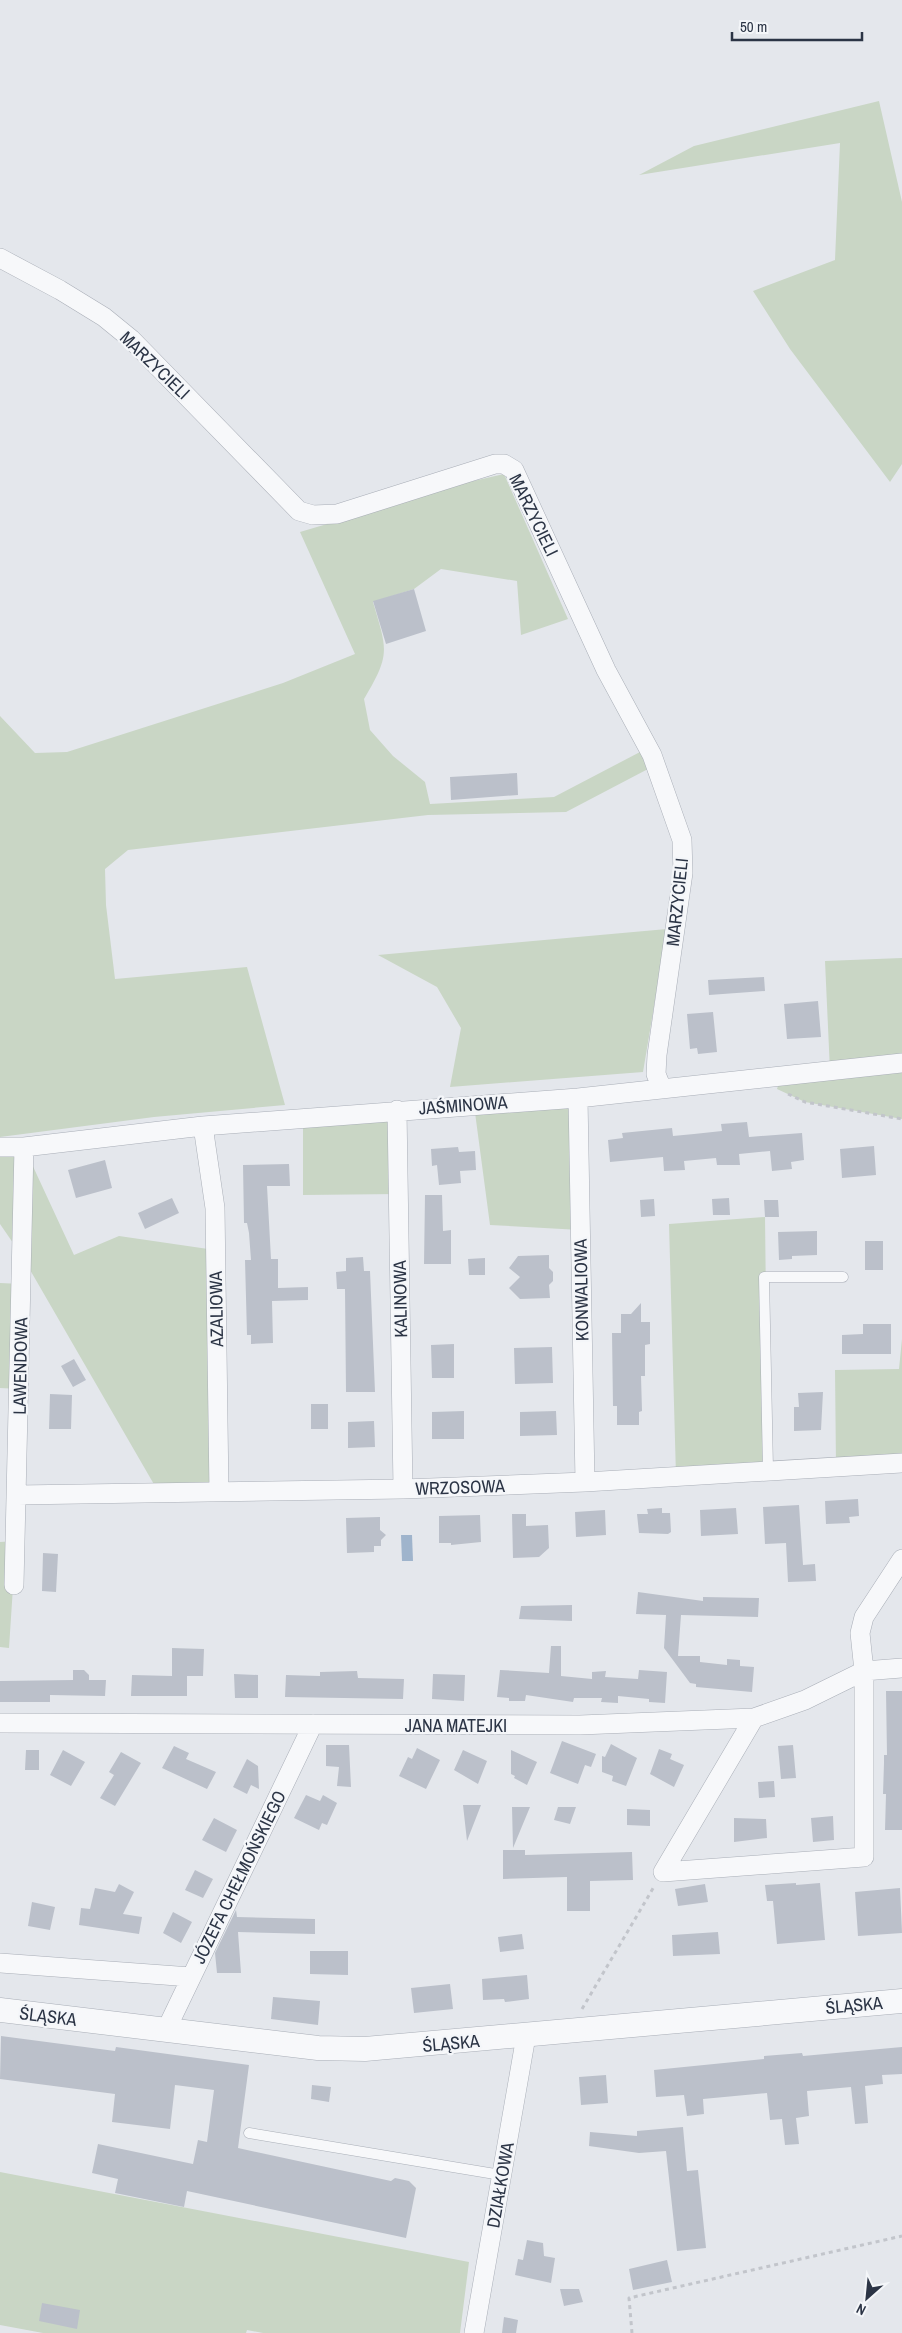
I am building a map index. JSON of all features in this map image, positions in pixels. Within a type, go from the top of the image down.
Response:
[{"type":"street","name":"MARZYCIELI","points":[[0,258],[60,290],[104,317],[124,333],[299,511],[313,515],[337,514],[495,464],[504,464],[514,470],[606,670],[652,755],[682,840],[683,873],[657,1055],[656,1074],[662,1089]]},
{"type":"street","name":"JAŚMINOWA","points":[[0,1146],[24,1147],[203,1126],[397,1110],[578,1098],[902,1064]]},
{"type":"street","name":"KONWALIOWA","points":[[578,1098],[585,1482]]},
{"type":"street","name":"KALINOWA","points":[[397,1110],[403,1489]]},
{"type":"street","name":"AZALIOWA","points":[[203,1126],[215,1208],[220,1492]]},
{"type":"street","name":"LAWENDOWA","points":[[14,1585],[18,1495],[24,1147]]},
{"type":"street","name":"WRZOSOWA","points":[[18,1495],[403,1489],[585,1482],[902,1462]]},
{"type":"street","points":[[663,1872],[864,1857],[864,1672],[860,1633],[864,1617],[902,1559]]},
{"type":"street","name":"JANA MATEJKI","points":[[0,1723],[580,1725],[754,1718],[805,1700],[864,1672],[902,1668]]},
{"type":"street","points":[[663,1872],[754,1718]]},
{"type":"street","name":"JÓZEFA CHEŁMOŃSKIEGO","points":[[166,2030],[313,1724]]},
{"type":"street","points":[[0,1963],[191,1977]]},
{"type":"street","name":"ŚLĄSKA","points":[[0,2010],[318,2048],[356,2049],[526,2036],[902,2001]]},
{"type":"street","name":"DZIAŁKOWA","points":[[474,2333],[526,2036]]},
{"type":"lane","points":[[768,1469],[764,1277],[843,1277]]},
{"type":"lane","points":[[248,2133],[501,2175]]},
{"type":"path","points":[[761,1078],[805,1102],[902,1120]]},
{"type":"path","points":[[581,2009],[663,1872]]},
{"type":"path","points":[[632,2333],[629,2298],[902,2236]]},
{"type":"green space","points":[[879,101],[902,202],[902,464],[890,482],[790,349],[753,291],[835,260],[840,143],[639,175],[694,146]]},
{"type":"green space","points":[[504,474],[568,619],[521,635],[517,581],[441,569],[414,589],[373,602],[381,631],[384,652],[379,672],[364,699],[370,730],[393,756],[425,782],[430,804],[554,797],[640,752],[648,769],[566,812],[428,815],[128,850],[105,869],[106,905],[115,979],[247,967],[285,1105],[154,1117],[0,1137],[0,716],[35,753],[67,752],[283,683],[355,654],[300,532],[469,482]]},
{"type":"green space","points":[[667,929],[643,1072],[450,1087],[461,1028],[437,987],[378,955]]},
{"type":"green space","points":[[902,958],[902,1119],[805,1102],[777,1089],[781,1076],[830,1071],[825,961]]},
{"type":"green space","points":[[578,1098],[580,1230],[490,1225],[474,1105]]},
{"type":"green space","points":[[397,1110],[399,1194],[303,1195],[303,1118]]},
{"type":"green space","points":[[0,1147],[24,1147],[74,1255],[119,1236],[215,1250],[219,1492],[159,1493],[22,1256],[0,1224]]},
{"type":"green space","points":[[765,1217],[768,1469],[676,1476],[669,1224]]},
{"type":"green space","points":[[0,1283],[22,1284],[20,1389],[0,1388]]},
{"type":"green space","points":[[902,1339],[902,1463],[836,1466],[835,1370],[899,1369]]},
{"type":"green space","points":[[16,1541],[9,1648],[0,1647],[0,1542]]},
{"type":"green space","points":[[0,2172],[469,2262],[460,2333],[263,2333],[247,2330],[246,2333],[43,2333],[0,2325]]},
{"type":"water","points":[[401,1535],[412,1535],[413,1561],[402,1561]]},
{"type":"building","points":[[414,589],[426,631],[386,644],[373,601]]},
{"type":"building","points":[[517,773],[518,795],[451,800],[450,777]]},
{"type":"building","points":[[764,977],[765,991],[709,995],[708,980]]},
{"type":"building","points":[[818,1001],[821,1037],[787,1039],[784,1004]]},
{"type":"building","points":[[713,1012],[717,1052],[698,1054],[697,1048],[690,1049],[687,1014]]},
{"type":"building","points":[[747,1122],[749,1137],[802,1133],[804,1160],[791,1162],[792,1169],[772,1171],[770,1151],[739,1154],[740,1165],[717,1165],[716,1158],[684,1161],[685,1170],[664,1171],[663,1157],[610,1162],[608,1140],[623,1138],[622,1133],[672,1128],[673,1136],[722,1131],[721,1124]]},
{"type":"building","points":[[874,1146],[876,1175],[842,1178],[840,1149]]},
{"type":"building","points":[[458,1147],[459,1152],[475,1151],[476,1170],[460,1171],[461,1183],[439,1185],[437,1165],[432,1166],[431,1149]]},
{"type":"building","points":[[105,1160],[112,1188],[76,1198],[68,1170]]},
{"type":"building","points":[[289,1164],[290,1186],[267,1186],[271,1259],[278,1259],[278,1288],[308,1287],[308,1300],[272,1301],[273,1343],[251,1344],[251,1335],[247,1335],[245,1260],[251,1260],[249,1233],[247,1223],[244,1223],[243,1165]]},
{"type":"building","points":[[425,1195],[442,1195],[443,1231],[451,1230],[451,1264],[424,1264]]},
{"type":"building","points":[[172,1198],[179,1213],[145,1229],[138,1213]]},
{"type":"building","points":[[729,1198],[730,1215],[713,1215],[712,1199]]},
{"type":"building","points":[[654,1199],[655,1216],[641,1217],[640,1200]]},
{"type":"building","points":[[764,1200],[778,1200],[779,1217],[765,1217]]},
{"type":"building","points":[[817,1231],[817,1255],[792,1256],[792,1259],[779,1260],[778,1232]]},
{"type":"building","points":[[865,1241],[883,1241],[883,1270],[865,1270]]},
{"type":"building","points":[[549,1255],[549,1268],[553,1272],[553,1281],[549,1285],[550,1298],[520,1299],[509,1288],[520,1277],[509,1268],[518,1256]]},
{"type":"building","points":[[363,1257],[364,1271],[370,1271],[375,1392],[346,1392],[345,1289],[337,1289],[336,1272],[346,1271],[346,1258]]},
{"type":"building","points":[[485,1258],[485,1275],[469,1275],[468,1259]]},
{"type":"building","points":[[641,1303],[641,1322],[650,1322],[650,1344],[645,1345],[645,1376],[641,1376],[642,1411],[639,1412],[639,1425],[617,1425],[617,1406],[613,1406],[612,1333],[621,1333],[621,1314],[631,1314]]},
{"type":"building","points":[[863,1324],[891,1324],[891,1354],[842,1354],[842,1335],[863,1334]]},
{"type":"building","points":[[454,1344],[454,1378],[432,1378],[431,1345]]},
{"type":"building","points":[[552,1347],[553,1383],[515,1384],[514,1348]]},
{"type":"building","points":[[74,1359],[86,1380],[73,1387],[61,1366]]},
{"type":"building","points":[[823,1392],[821,1430],[794,1431],[794,1407],[799,1407],[798,1393]]},
{"type":"building","points":[[50,1394],[72,1395],[71,1429],[49,1429]]},
{"type":"building","points":[[311,1404],[328,1404],[328,1429],[311,1429]]},
{"type":"building","points":[[464,1411],[464,1439],[432,1439],[432,1412]]},
{"type":"building","points":[[556,1411],[557,1435],[520,1436],[520,1412]]},
{"type":"building","points":[[374,1421],[375,1447],[348,1448],[348,1422]]},
{"type":"building","points":[[858,1499],[859,1516],[849,1517],[850,1523],[826,1524],[825,1501]]},
{"type":"building","points":[[799,1505],[803,1565],[815,1564],[816,1581],[788,1582],[786,1543],[765,1544],[763,1507]]},
{"type":"building","points":[[662,1508],[662,1513],[670,1513],[671,1532],[668,1534],[639,1533],[637,1514],[648,1514],[647,1509]]},
{"type":"building","points":[[736,1508],[738,1534],[701,1536],[700,1510]]},
{"type":"building","points":[[605,1510],[606,1535],[576,1537],[575,1512]]},
{"type":"building","points":[[512,1514],[526,1514],[526,1526],[548,1525],[549,1548],[539,1557],[513,1558]]},
{"type":"building","points":[[480,1515],[481,1542],[451,1545],[451,1543],[439,1543],[439,1516]]},
{"type":"building","points":[[380,1517],[380,1530],[386,1535],[381,1540],[381,1546],[374,1546],[374,1552],[347,1553],[346,1518]]},
{"type":"building","points":[[43,1553],[58,1554],[56,1592],[42,1591]]},
{"type":"building","points":[[638,1592],[703,1601],[703,1597],[759,1598],[758,1617],[681,1615],[678,1656],[700,1656],[700,1662],[727,1665],[727,1659],[740,1660],[740,1666],[754,1667],[752,1692],[696,1687],[696,1684],[690,1683],[664,1648],[666,1615],[636,1614]]},
{"type":"building","points":[[572,1605],[572,1621],[519,1619],[521,1606]]},
{"type":"building","points":[[551,1646],[561,1646],[561,1676],[592,1679],[592,1672],[606,1671],[605,1677],[638,1679],[639,1670],[667,1672],[665,1703],[649,1702],[649,1699],[618,1696],[618,1703],[601,1702],[602,1698],[574,1698],[573,1702],[526,1695],[525,1701],[509,1701],[509,1698],[497,1697],[500,1670],[549,1673]]},
{"type":"building","points":[[172,1648],[204,1649],[203,1676],[187,1676],[187,1696],[131,1696],[132,1675],[172,1676]]},
{"type":"building","points":[[73,1670],[84,1670],[89,1675],[89,1680],[106,1680],[105,1696],[50,1695],[50,1702],[0,1702],[0,1681],[73,1680]]},
{"type":"building","points":[[357,1671],[358,1678],[404,1679],[403,1699],[285,1697],[286,1675],[320,1676],[320,1672]]},
{"type":"building","points":[[234,1674],[258,1675],[258,1698],[235,1698]]},
{"type":"building","points":[[433,1674],[465,1675],[464,1701],[432,1699]]},
{"type":"building","points":[[886,1691],[902,1691],[902,1830],[885,1830],[886,1794],[883,1794],[884,1755],[887,1755]]},
{"type":"building","points":[[562,1741],[596,1754],[591,1767],[585,1765],[578,1784],[550,1773]]},
{"type":"building","points":[[611,1744],[637,1758],[626,1786],[612,1781],[613,1776],[602,1772],[602,1756],[605,1757]]},
{"type":"building","points":[[326,1745],[349,1745],[351,1787],[337,1786],[339,1767],[326,1766]]},
{"type":"building","points":[[793,1745],[796,1778],[781,1779],[778,1746]]},
{"type":"building","points":[[174,1746],[189,1753],[186,1759],[216,1772],[207,1789],[162,1768]]},
{"type":"building","points":[[417,1748],[440,1760],[426,1789],[399,1776],[408,1757],[412,1759]]},
{"type":"building","points":[[659,1749],[672,1754],[670,1759],[684,1765],[674,1787],[650,1774]]},
{"type":"building","points":[[26,1750],[39,1750],[39,1770],[25,1770]]},
{"type":"building","points":[[63,1750],[85,1762],[71,1786],[50,1775]]},
{"type":"building","points":[[463,1750],[487,1761],[478,1784],[454,1770]]},
{"type":"building","points":[[511,1750],[537,1762],[527,1785],[514,1778],[515,1776],[511,1774]]},
{"type":"building","points":[[121,1752],[141,1763],[115,1806],[100,1798],[114,1775],[109,1772]]},
{"type":"building","points":[[247,1759],[258,1766],[259,1789],[251,1785],[247,1794],[233,1787]]},
{"type":"building","points":[[774,1781],[775,1797],[759,1798],[758,1782]]},
{"type":"building","points":[[306,1795],[320,1801],[323,1795],[337,1803],[327,1825],[322,1823],[319,1830],[294,1818]]},
{"type":"building","points":[[463,1805],[481,1805],[467,1841]]},
{"type":"building","points":[[512,1807],[530,1807],[513,1848]]},
{"type":"building","points":[[558,1807],[576,1807],[570,1824],[554,1820]]},
{"type":"building","points":[[627,1809],[650,1810],[650,1826],[627,1825]]},
{"type":"building","points":[[833,1816],[834,1840],[813,1842],[811,1818]]},
{"type":"building","points":[[214,1818],[237,1830],[226,1852],[202,1840]]},
{"type":"building","points":[[734,1818],[766,1819],[767,1838],[734,1842]]},
{"type":"building","points":[[503,1850],[525,1850],[525,1855],[632,1852],[633,1880],[590,1881],[590,1911],[567,1911],[567,1877],[503,1879]]},
{"type":"building","points":[[195,1870],[213,1879],[203,1898],[185,1890]]},
{"type":"building","points":[[796,1883],[796,1885],[820,1883],[825,1940],[777,1944],[773,1901],[767,1901],[765,1885]]},
{"type":"building","points":[[119,1884],[134,1892],[123,1914],[142,1917],[139,1934],[79,1925],[81,1908],[90,1909],[95,1888],[115,1892]]},
{"type":"building","points":[[705,1884],[708,1902],[678,1906],[675,1889]]},
{"type":"building","points":[[900,1888],[902,1933],[858,1936],[855,1892]]},
{"type":"building","points":[[32,1902],[55,1907],[50,1930],[28,1926]]},
{"type":"building","points":[[236,1910],[237,1917],[315,1919],[315,1934],[238,1932],[241,1973],[217,1973],[215,1953]]},
{"type":"building","points":[[173,1912],[192,1922],[181,1943],[163,1933]]},
{"type":"building","points":[[718,1932],[720,1954],[673,1956],[672,1935]]},
{"type":"building","points":[[522,1934],[524,1949],[500,1952],[498,1937]]},
{"type":"building","points":[[310,1951],[348,1951],[348,1975],[310,1974]]},
{"type":"building","points":[[527,1975],[529,1999],[505,2002],[504,1999],[483,2000],[482,1979]]},
{"type":"building","points":[[450,1984],[453,2009],[414,2013],[411,1988]]},
{"type":"building","points":[[273,1997],[320,2001],[318,2025],[271,2019]]},
{"type":"building","points":[[1,2036],[115,2051],[116,2047],[249,2065],[238,2148],[391,2181],[395,2178],[409,2181],[416,2188],[406,2238],[187,2191],[184,2207],[115,2193],[118,2179],[92,2173],[98,2144],[193,2164],[198,2140],[207,2142],[214,2090],[175,2085],[170,2129],[112,2122],[115,2094],[0,2079]]},
{"type":"building","points":[[902,2047],[902,2074],[882,2075],[883,2084],[865,2086],[868,2123],[855,2124],[851,2087],[807,2091],[809,2116],[796,2118],[799,2144],[785,2145],[782,2119],[770,2120],[767,2093],[703,2099],[704,2114],[687,2116],[684,2095],[656,2097],[654,2070],[764,2059],[764,2056],[802,2053],[803,2056]]},
{"type":"building","points":[[606,2075],[608,2103],[581,2105],[579,2077]]},
{"type":"building","points":[[312,2085],[331,2087],[329,2102],[311,2099]]},
{"type":"building","points":[[683,2127],[687,2171],[698,2170],[706,2248],[677,2251],[666,2151],[639,2153],[589,2146],[590,2132],[637,2136],[637,2131]]},
{"type":"building","points":[[527,2240],[543,2243],[544,2256],[555,2258],[551,2283],[515,2275],[518,2259],[523,2260]]},
{"type":"building","points":[[667,2260],[672,2282],[633,2290],[629,2269]]},
{"type":"building","points":[[560,2289],[579,2289],[583,2302],[564,2306]]},
{"type":"building","points":[[42,2303],[80,2310],[77,2329],[39,2321]]},
{"type":"building","points":[[504,2317],[518,2320],[516,2333],[502,2333]]}]
